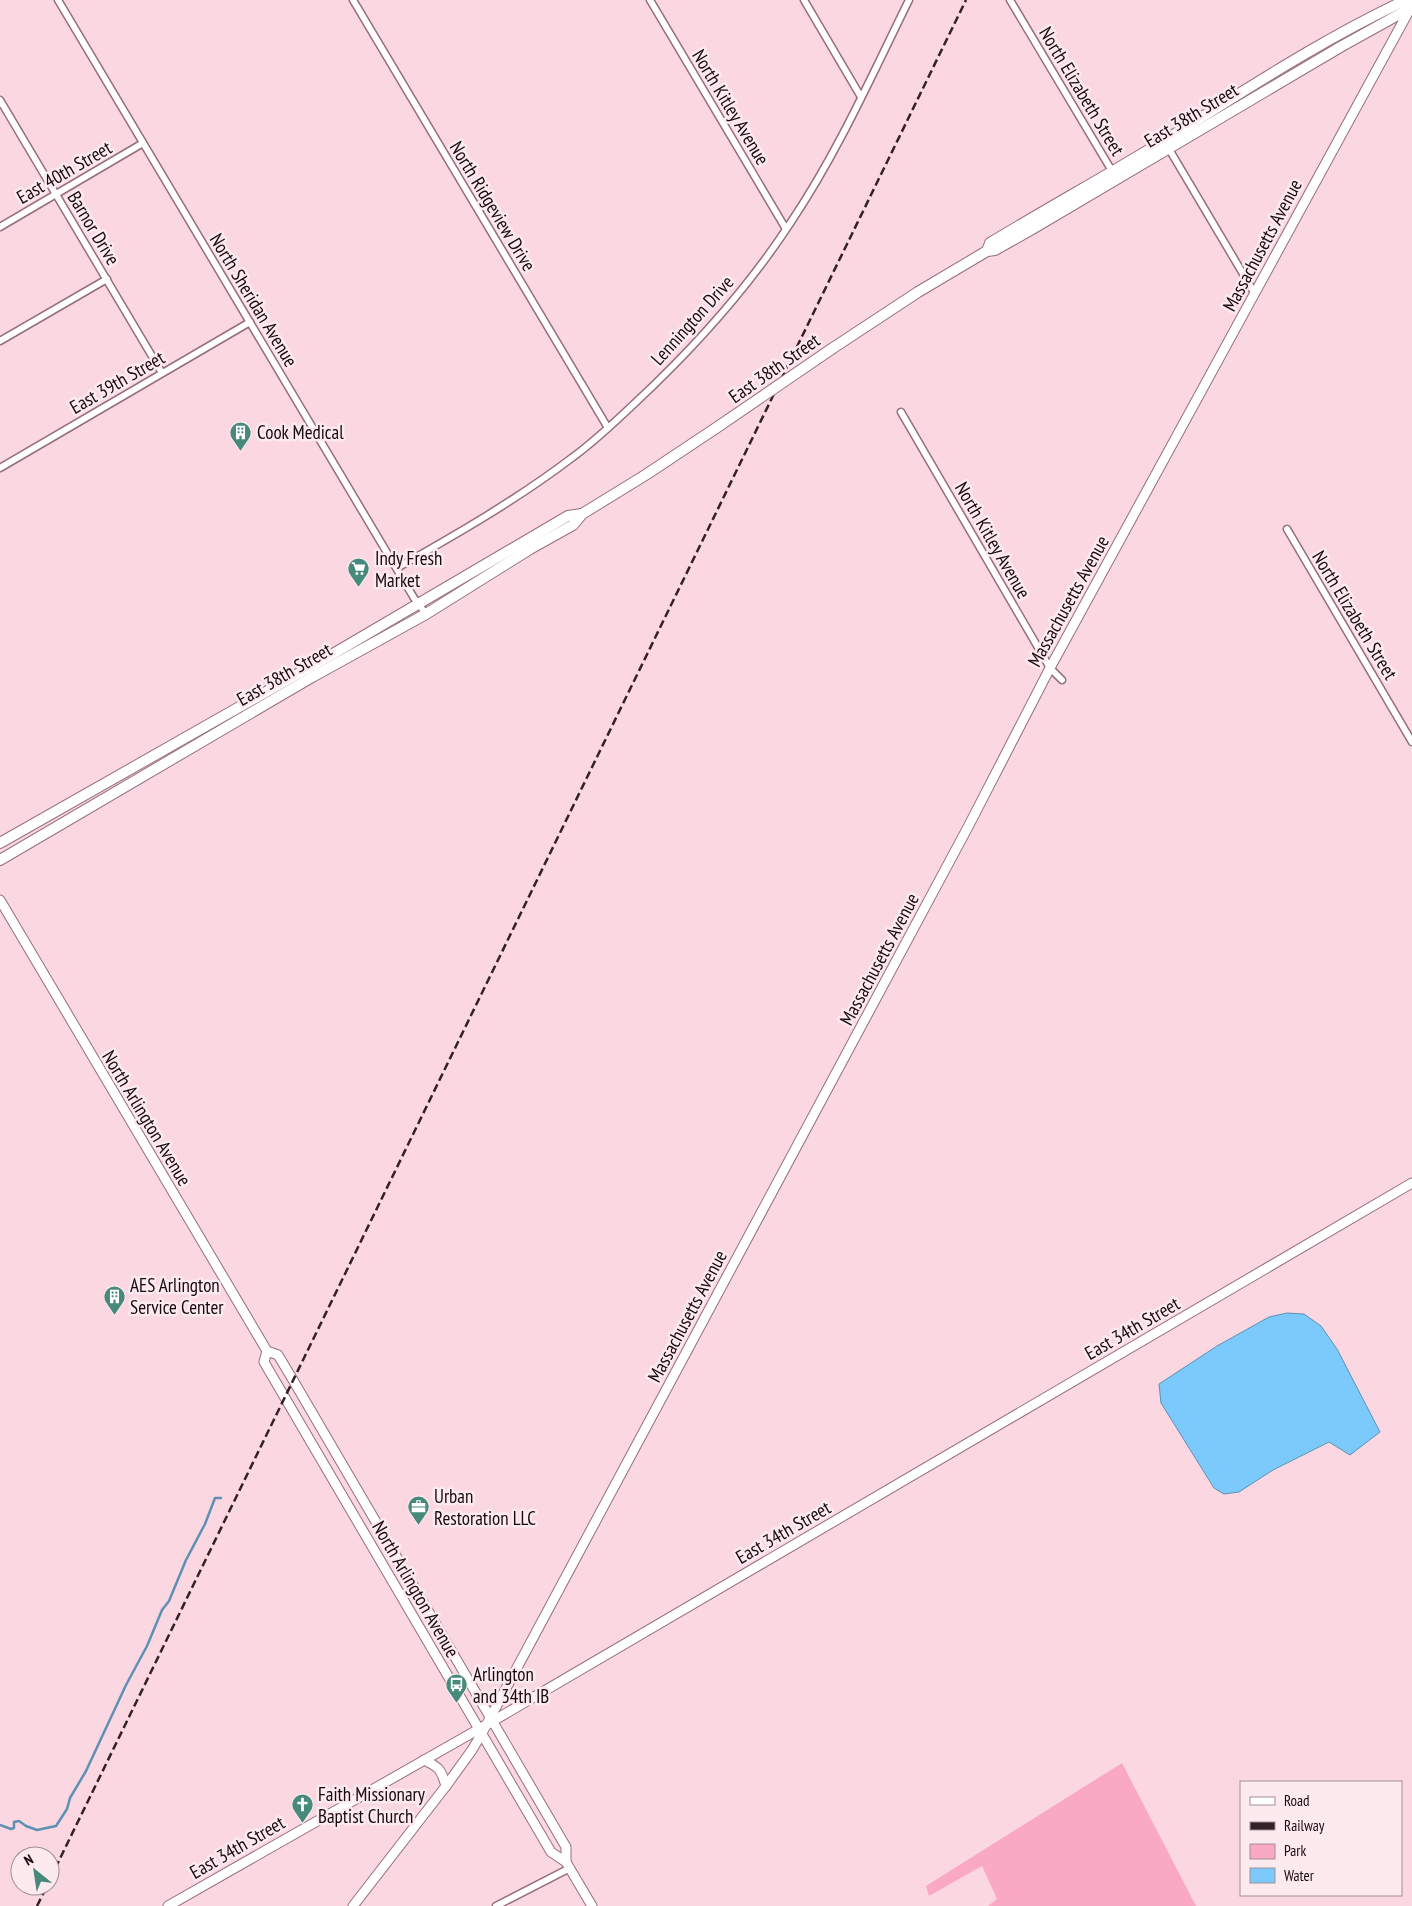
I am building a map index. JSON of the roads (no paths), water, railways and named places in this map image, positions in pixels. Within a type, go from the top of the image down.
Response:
[{"type":"main road","name":"East 38th Street","points":[[987,251],[990,243],[1112,172],[1307,52],[1363,20],[1409,5]]},
{"type":"main road","name":"East 38th Street","points":[[0,860],[312,677],[426,614],[530,549],[573,525],[582,514],[647,474],[918,292],[987,251],[995,250],[1002,246],[1409,5]]},
{"type":"main road","name":"Massachusetts Avenue","points":[[353,1906],[446,1786],[472,1750],[486,1725],[968,827],[1050,668],[1255,294],[1409,5]]},
{"type":"main road","name":"East 38th Street","points":[[0,843],[53,811],[228,714],[568,516],[582,514]]},
{"type":"main road","name":"North Arlington Avenue","points":[[0,900],[266,1352],[278,1356],[486,1725],[552,1852],[568,1865],[592,1906]]},
{"type":"main road","name":"East 34th Street","points":[[168,1906],[486,1725],[1412,1183]]},
{"type":"main road","name":"North Arlington Avenue","points":[[266,1352],[264,1362],[486,1725],[566,1848],[568,1865]]},
{"type":"main road","points":[[424,1760],[438,1766],[446,1786]]},
{"type":"street","name":"North Sheridan Avenue","points":[[58,0],[426,614]]},
{"type":"street","name":"North Ridgeview Drive","points":[[353,0],[608,428]]},
{"type":"street","name":"North Kitley Avenue","points":[[650,0],[786,229]]},
{"type":"street","points":[[804,0],[862,97]]},
{"type":"street","name":"Lennington Drive","points":[[397,568],[524,492],[572,458],[646,393],[702,334],[743,286],[786,229],[827,163],[862,97],[909,0]]},
{"type":"street","name":"North Elizabeth Street","points":[[1010,0],[1112,172]]},
{"type":"street","name":"Barnor Drive","points":[[0,100],[162,373]]},
{"type":"street","name":"East 40th Street","points":[[0,228],[144,143]]},
{"type":"street","points":[[1169,148],[1255,294]]},
{"type":"street","points":[[0,341],[106,279]]},
{"type":"street","name":"East 39th Street","points":[[0,468],[250,322]]},
{"type":"street","name":"North Kitley Avenue","points":[[902,412],[1050,668],[1062,680]]},
{"type":"street","name":"North Elizabeth Street","points":[[1287,529],[1412,742]]},
{"type":"street","points":[[496,1906],[568,1865]]},
{"type":"water","points":[[1287,1313],[1304,1314],[1321,1326],[1337,1349],[1380,1432],[1350,1455],[1329,1442],[1273,1470],[1239,1492],[1224,1494],[1214,1488],[1161,1403],[1159,1384],[1217,1346],[1269,1317]]},
{"type":"waterway","points":[[0,1825],[11,1829],[14,1828],[14,1822],[19,1821],[37,1830],[56,1826],[67,1809],[70,1798],[86,1771],[126,1685],[147,1646],[162,1610],[169,1601],[215,1498],[221,1498]]},
{"type":"railway","points":[[60,1858],[966,0]]},
{"type":"railway","points":[[37,1906],[42,1896]]},
{"type":"place","name":"Cook Medical","points":[[241,451]]},
{"type":"place","name":"Indy Fresh Market","points":[[359,588]]},
{"type":"place","name":"AES Arlington Service Center","points":[[114,1315]]},
{"type":"place","name":"Urban Restoration LLC","points":[[418,1526]]},
{"type":"place","name":"Arlington and 34th IB","points":[[457,1704]]},
{"type":"place","name":"Faith Missionary Baptist Church","points":[[302,1824]]}]
